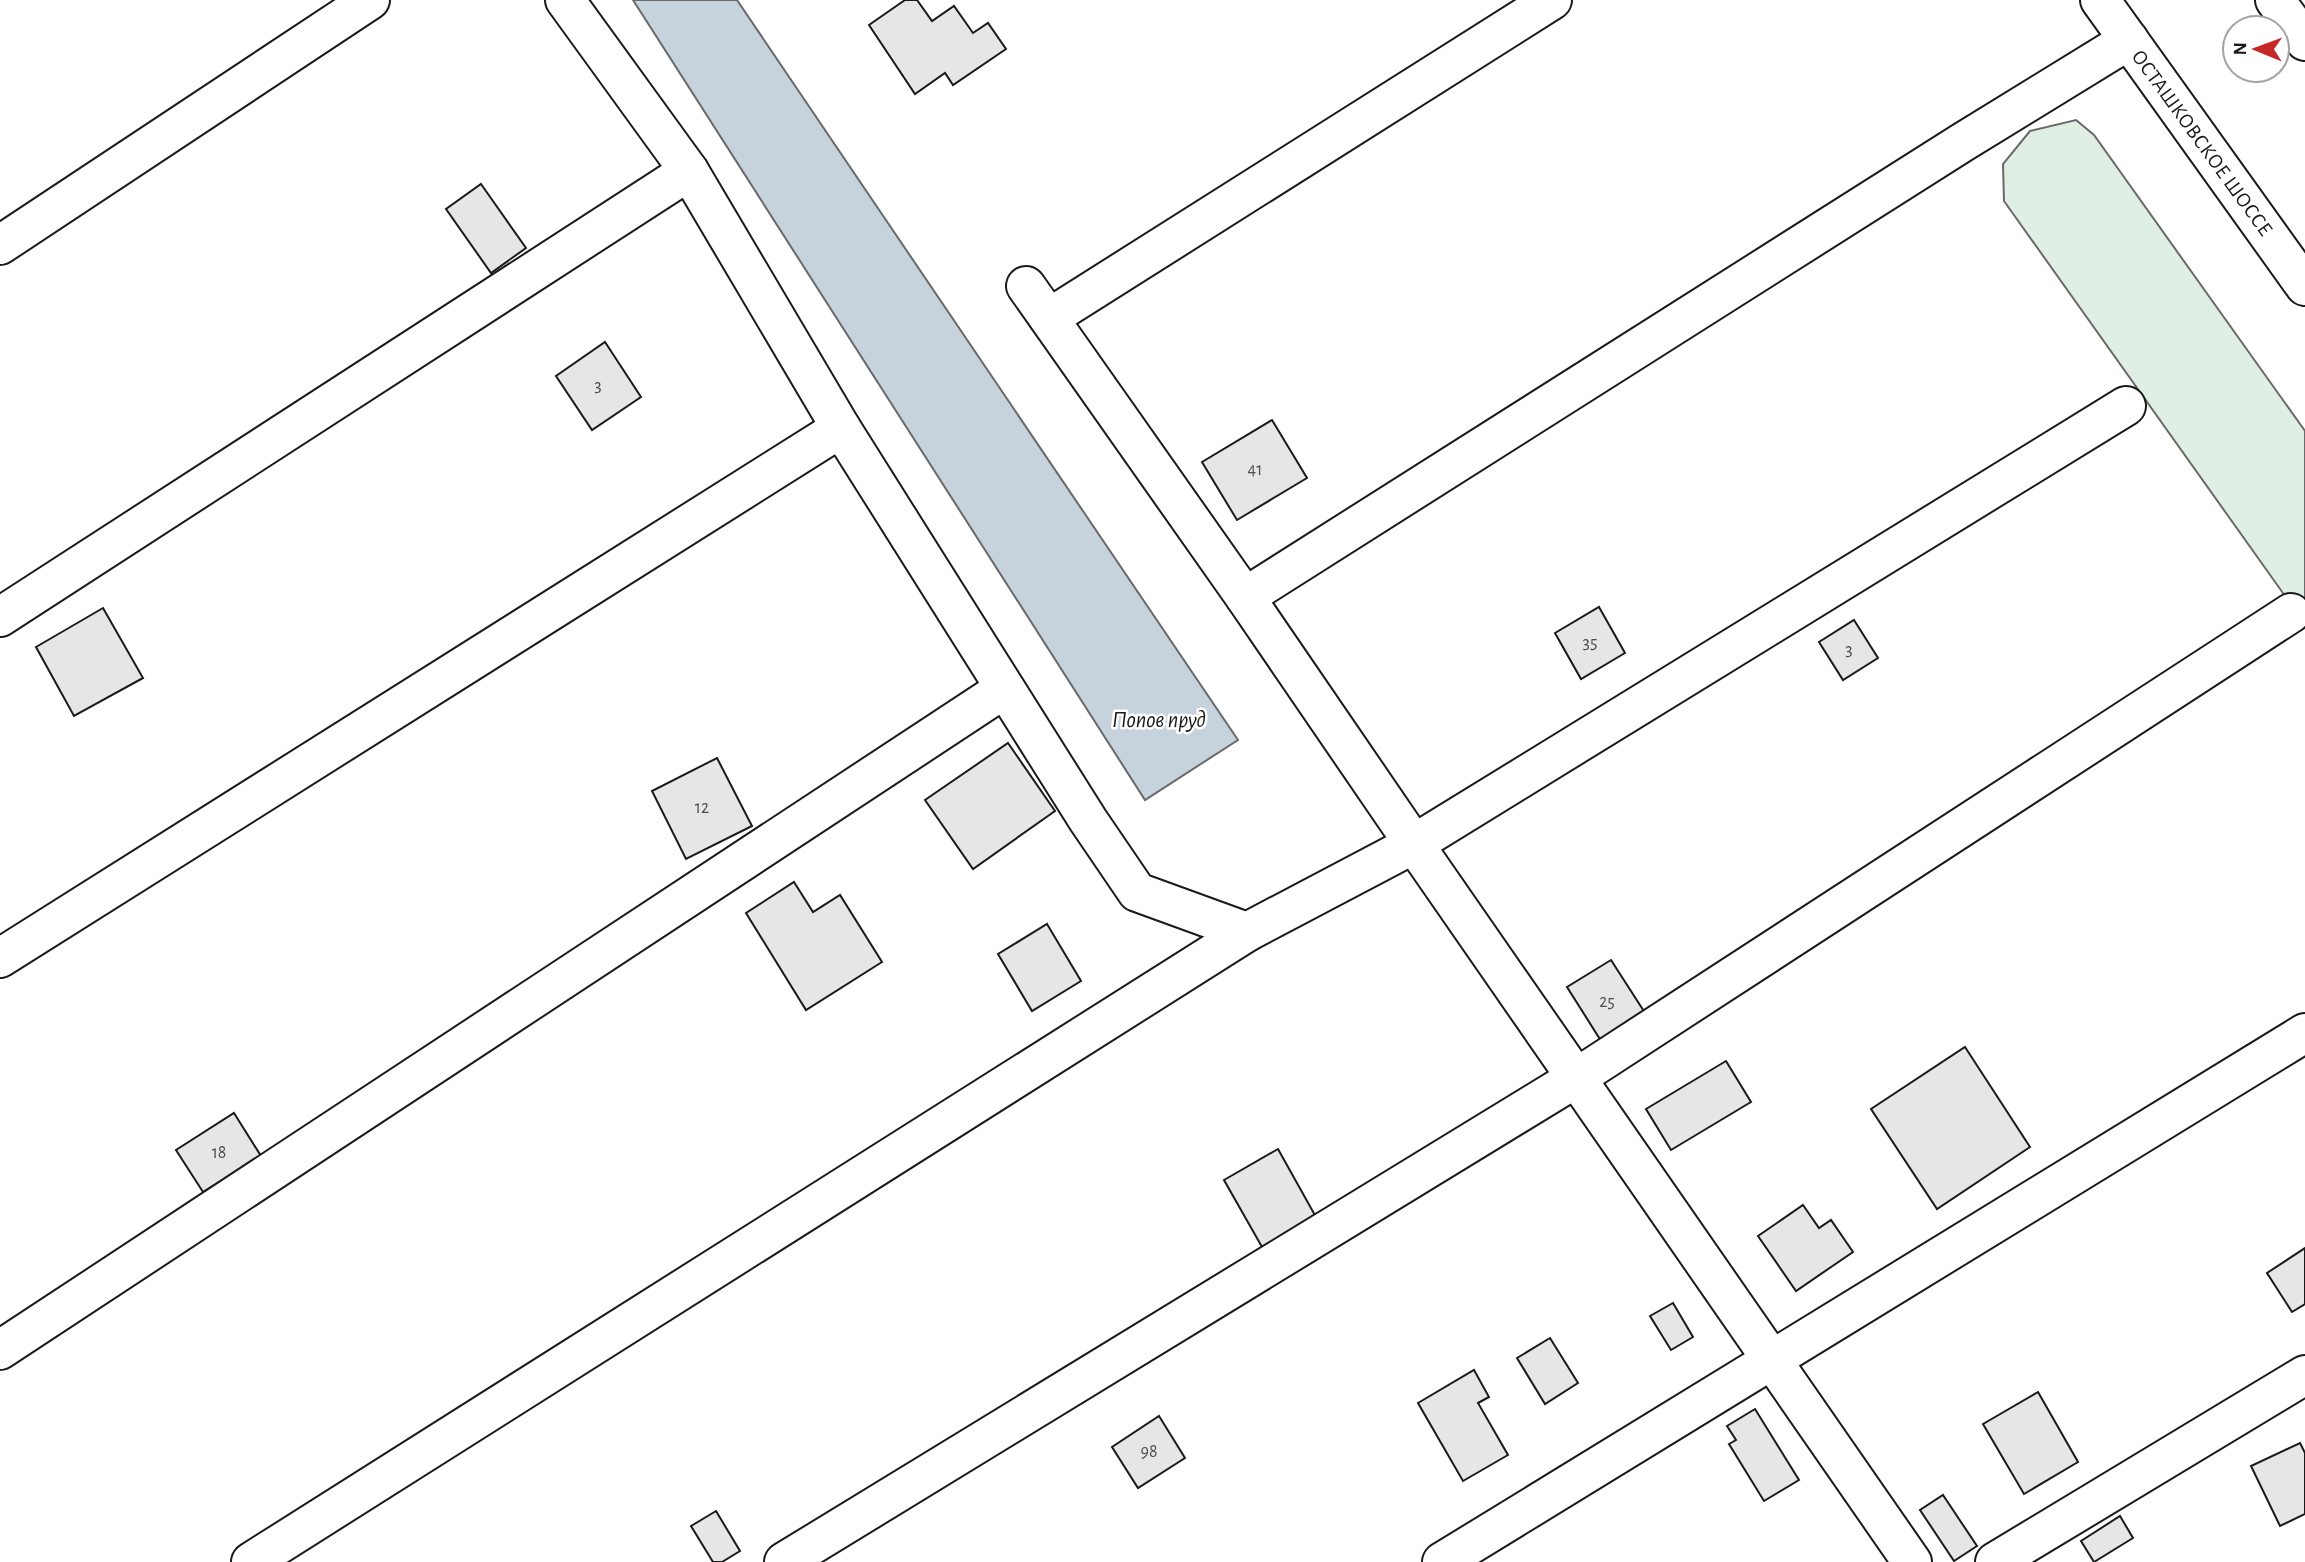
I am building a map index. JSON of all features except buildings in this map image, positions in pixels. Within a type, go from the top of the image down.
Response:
[{"type":"street","points":[[0,245],[370,0]]},
{"type":"street","points":[[565,0],[689,171],[841,428],[1004,689],[1136,892],[1247,932]]},
{"type":"street","points":[[1049,318],[1552,0]]},
{"type":"street","name":"ОСТАШКОВСКОЕ ШОССЕ","points":[[2100,0],[2305,286]]},
{"type":"street","points":[[2276,0],[2305,41]]},
{"type":"street","points":[[1245,597],[2129,40]]},
{"type":"street","points":[[0,617],[689,171]]},
{"type":"street","points":[[1026,286],[1245,597],[1912,1562]]},
{"type":"street","points":[[251,1562],[1247,932],[1414,844],[2126,406]]},
{"type":"street","points":[[0,958],[841,428]]},
{"type":"street","points":[[783,1562],[1576,1078],[2291,613]]},
{"type":"street","points":[[0,1350],[1004,689]]},
{"type":"street","points":[[1442,1562],[2305,1033]]},
{"type":"street","points":[[1995,1562],[2305,1376]]},
{"type":"green space","points":[[2076,120],[2094,135],[2305,431],[2305,624],[2004,201],[2003,164],[2030,131]]},
{"type":"water","name":"Попов пруд","points":[[633,0],[737,0],[1238,740],[1145,800]]}]
